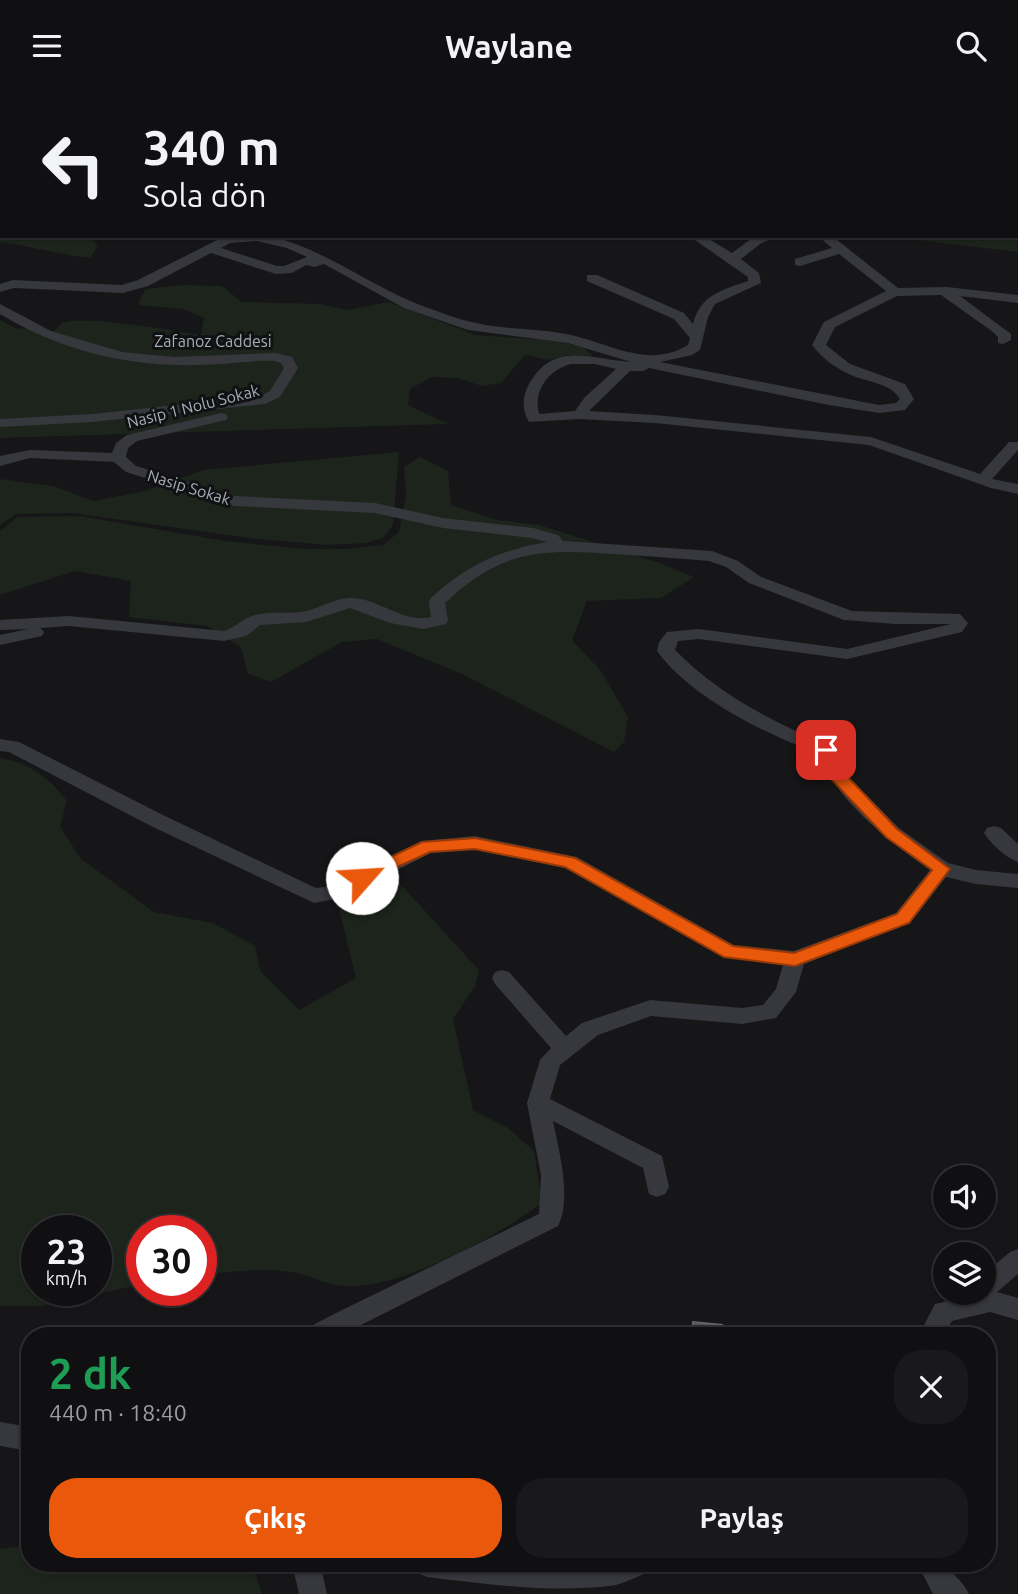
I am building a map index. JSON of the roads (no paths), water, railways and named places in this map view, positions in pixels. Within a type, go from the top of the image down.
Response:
[{"type":"street","points":[[0,288],[13,284],[123,289],[143,283],[233,238]]},
{"type":"street","points":[[261,238],[291,245],[409,305],[472,327],[569,338],[649,363],[879,409],[900,407],[907,399],[900,387],[857,373],[830,360],[818,345],[829,325],[895,292],[943,291],[1018,299]]},
{"type":"street","points":[[698,238],[733,259],[754,276],[754,283],[714,297],[706,303],[695,347],[687,352],[649,363],[623,366],[582,359],[565,360],[550,367],[538,377],[531,396],[534,419],[579,415],[655,419],[871,441],[983,480],[1018,489]]},
{"type":"street","points":[[733,259],[756,241],[765,238]]},
{"type":"street","points":[[827,238],[895,292]]},
{"type":"street","points":[[208,248],[276,270],[286,270],[305,260],[314,263],[325,260]]},
{"type":"street","points":[[800,262],[840,250]]},
{"type":"street","points":[[6,272],[53,286]]},
{"type":"street","points":[[592,278],[679,316],[697,338]]},
{"type":"street","points":[[943,291],[998,329],[1006,337],[1003,340]]},
{"type":"street","name":"Zafanoz Caddesi","points":[[0,308],[20,322],[69,344],[124,356],[197,361],[265,356],[287,360],[291,368],[275,394]]},
{"type":"street","points":[[579,415],[590,400],[623,370],[623,366]]},
{"type":"street","points":[[0,423],[235,405],[265,400],[275,394]]},
{"type":"street","name":"Nasip 1 Nolu Sokak","points":[[118,458],[121,446],[132,438],[256,409],[277,401],[280,398],[275,394]]},
{"type":"street","points":[[983,480],[1014,445]]},
{"type":"street","name":"Nasip Sokak","points":[[0,461],[30,454],[118,458],[131,469],[234,501],[375,508],[443,523],[533,533],[552,538],[558,545]]},
{"type":"street","points":[[0,625],[77,622],[224,636],[240,632],[256,620],[306,617],[349,604],[374,608],[396,619],[423,624],[440,620],[437,602],[464,578],[496,557],[518,551],[558,545],[712,555],[732,564],[755,580],[850,616],[895,619],[945,616],[960,623],[956,628],[940,633],[847,654],[699,634],[673,636],[666,651],[695,678],[739,707],[797,740],[826,750],[838,776],[892,833],[942,869],[976,877],[1018,881]]},
{"type":"street","points":[[0,640],[77,622]]},
{"type":"street","points":[[0,745],[13,746],[158,821],[314,896],[337,892],[428,846],[475,843],[570,862],[730,952],[795,960],[903,918],[942,869]]},
{"type":"street","points":[[994,833],[1018,855]]},
{"type":"street","points":[[333,1327],[369,1307],[487,1254],[550,1219],[552,1175],[538,1103],[551,1060],[590,1029],[650,1008],[742,1016],[769,1012],[786,992],[795,960]]},
{"type":"street","points":[[502,978],[565,1049]]},
{"type":"street","points":[[538,1103],[654,1163],[657,1187]]},
{"type":"street","points":[[996,1278],[1018,1259]]},
{"type":"street","points":[[996,1303],[1018,1309]]},
{"type":"street","points":[[936,1327],[944,1312],[960,1305]]},
{"type":"street","points":[[0,1434],[21,1438]]},
{"type":"street","points":[[308,1572],[313,1594]]},
{"type":"street","points":[[506,1572],[558,1578],[614,1572]]},
{"type":"street","points":[[936,1572],[942,1584],[954,1594]]}]
